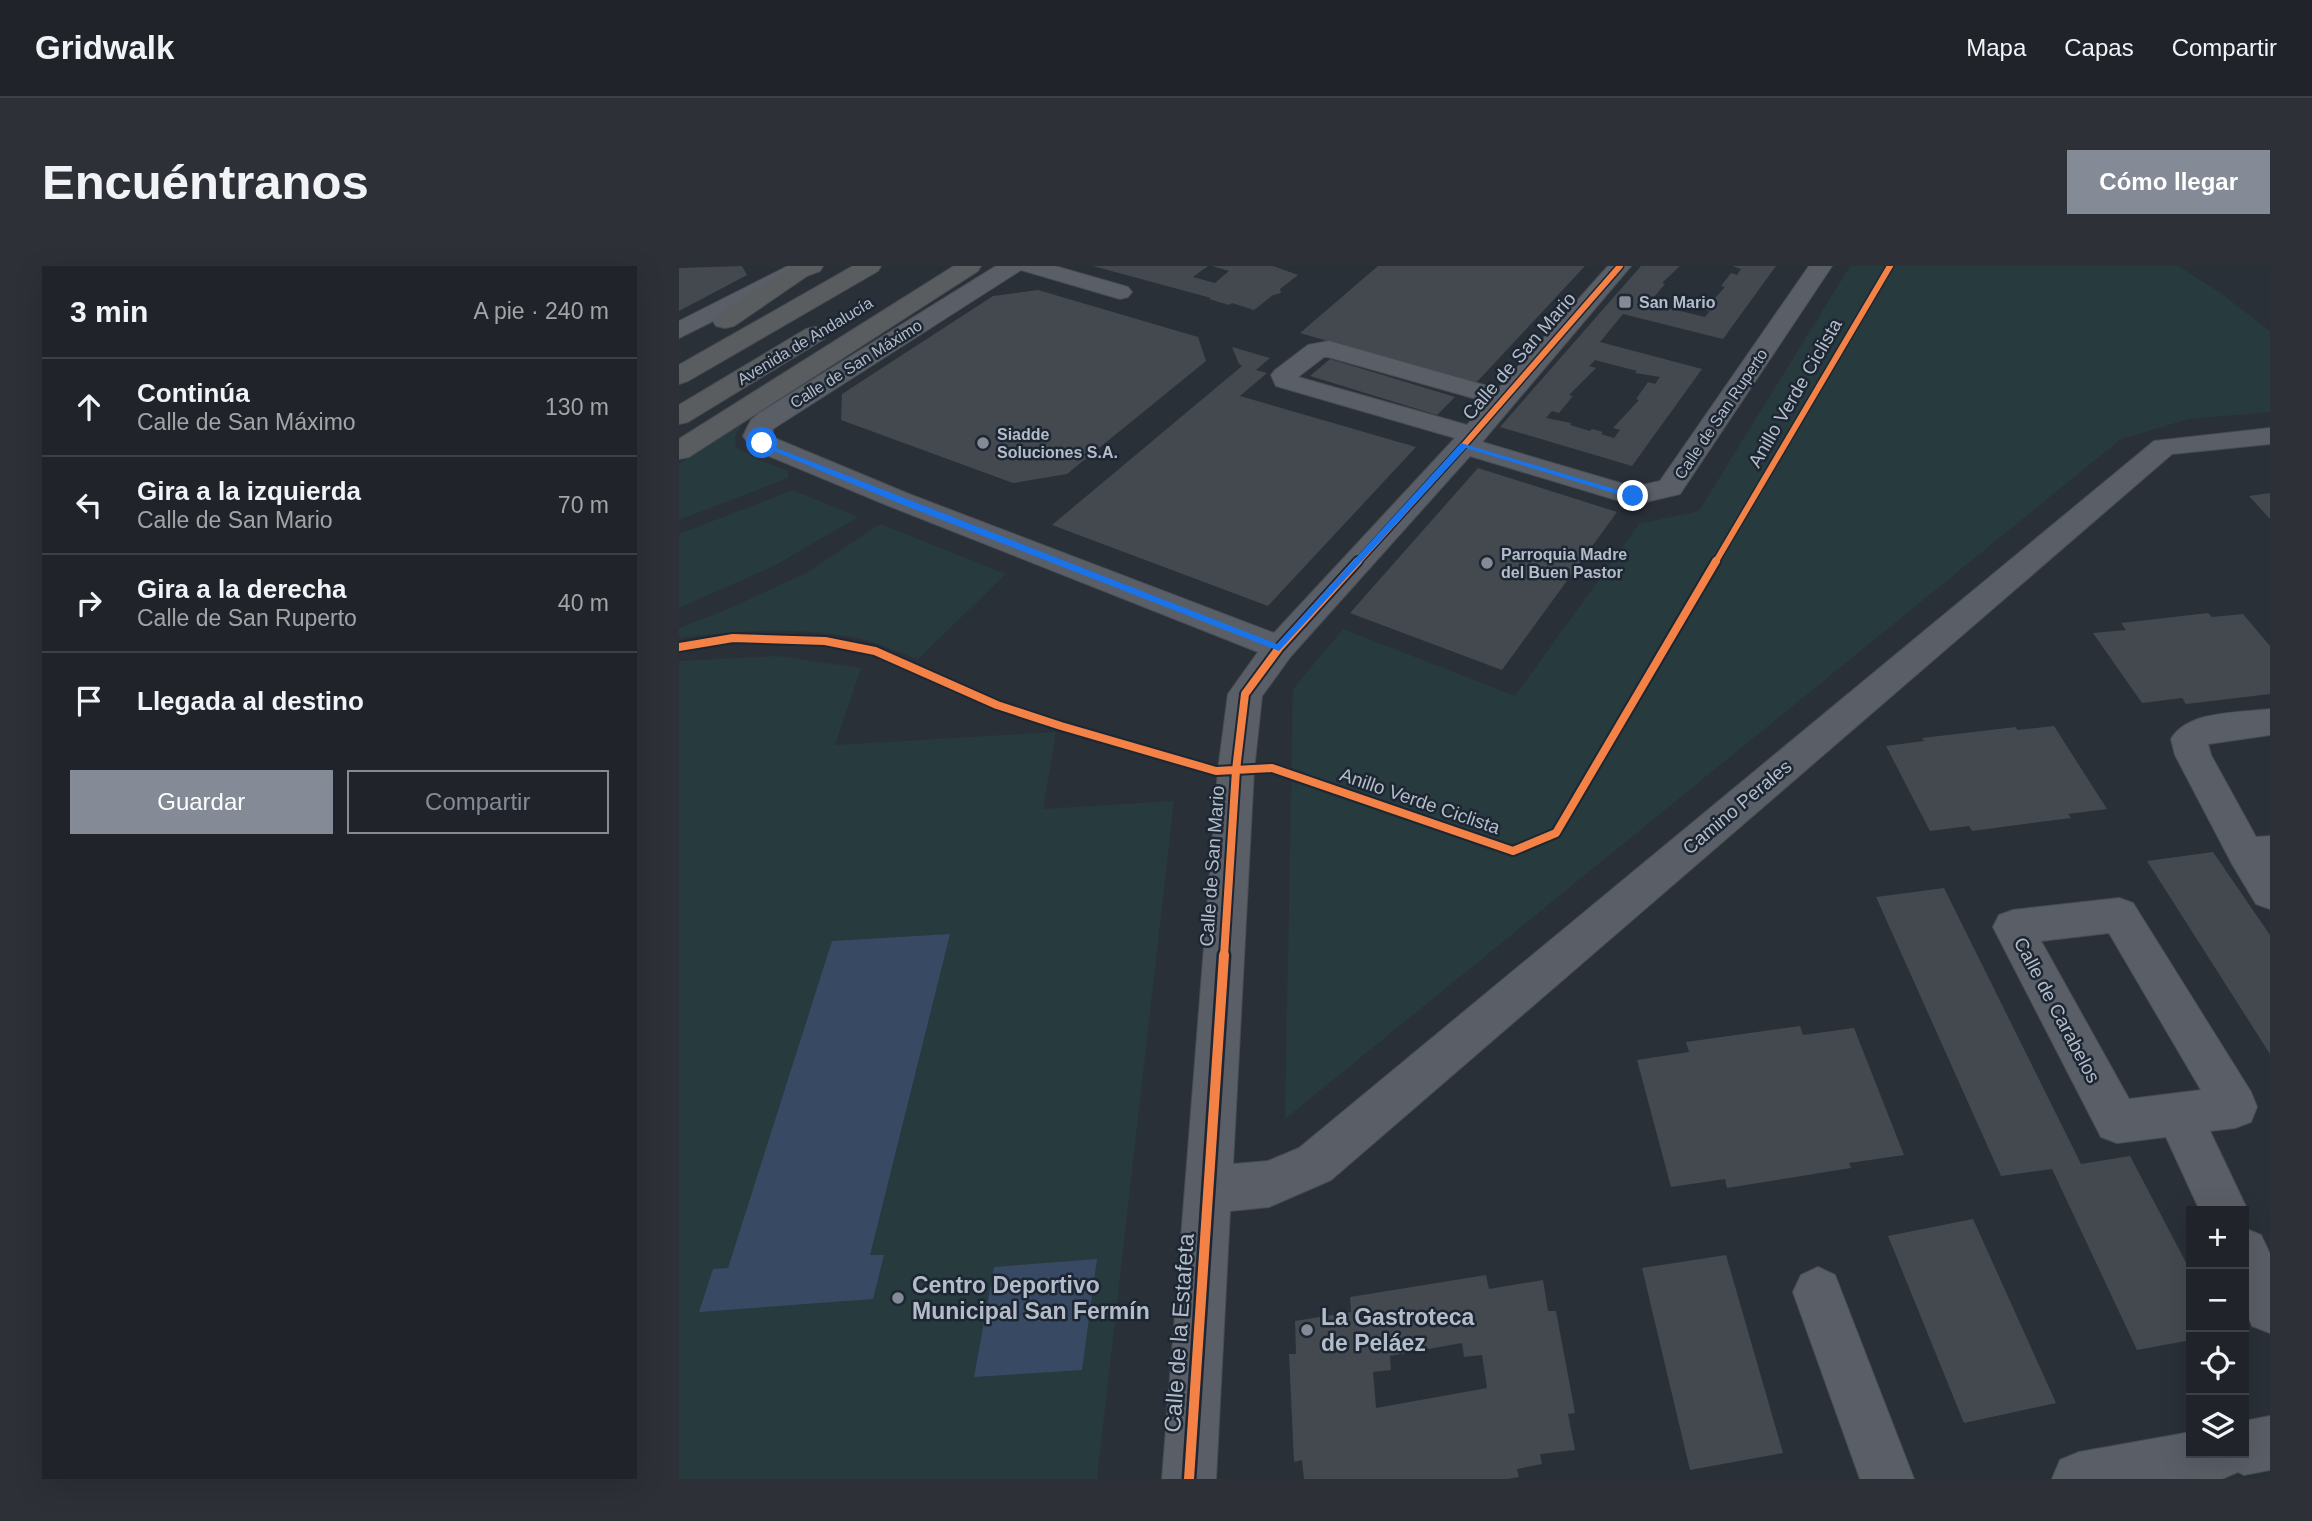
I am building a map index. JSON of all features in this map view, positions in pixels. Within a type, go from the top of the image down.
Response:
[{"type":"highway","name":"Avenida de Andalucía","points":[[679,376],[870,266]]},
{"type":"highway","name":"Avenida de Andalucía","points":[[859,309],[930,266]]},
{"type":"highway","points":[[679,451],[970,266]]},
{"type":"highway","points":[[927,294],[978,266]]},
{"type":"highway","points":[[679,348],[753,305],[801,267]]},
{"type":"highway","name":"Avenida de Andalucía","points":[[679,416],[835,323]]},
{"type":"street","name":"Calle de San Máximo","points":[[1013,266],[769,419],[761,426],[757,436],[762,443],[912,505],[1279,648]]},
{"type":"street","points":[[1030,266],[1120,292]]},
{"type":"street","name":"Calle de San Mario","points":[[1207,1190],[1235,783],[1245,694],[1279,648],[1469,440],[1619,266]]},
{"type":"street","name":"Calle de San Ruperto","points":[[1504,399],[1329,349],[1317,350],[1284,375],[1285,381],[1633,496],[1670,488],[1819,266]]},
{"type":"street","points":[[679,331],[801,267]]},
{"type":"street","name":"Camino Perales","points":[[1207,1190],[1269,1184],[1315,1164],[2164,447],[2270,436]]},
{"type":"street","points":[[2270,722],[2202,731],[2189,739],[2193,755],[2257,852],[2270,893]]},
{"type":"street","name":"Calle de Carabelos","points":[[2119,915],[2235,1107],[2178,1114],[2117,1122],[2013,927],[2119,915]]},
{"type":"street","points":[[2178,1114],[2222,1206]]},
{"type":"street","name":"Calle de la Estafeta","points":[[1189,1479],[1207,1190]]},
{"type":"street","points":[[2249,1263],[2270,1308]]},
{"type":"street","points":[[1818,1292],[1887,1479]]},
{"type":"street","points":[[2249,1447],[2270,1443]]},
{"type":"street","points":[[2079,1479],[2193,1458]]},
{"type":"green space","points":[[1850,266],[2178,266],[2222,294],[2270,331],[2270,412],[2189,419],[2121,439],[1285,1119],[1293,689],[1343,629],[1515,696],[1639,524],[1699,511]]},
{"type":"green space","points":[[742,424],[735,437],[736,447],[756,459],[788,471],[788,478],[679,520],[679,464]]},
{"type":"green space","points":[[793,490],[858,517],[776,565],[679,608],[679,534]]},
{"type":"green space","points":[[880,524],[1006,574],[918,659],[865,640],[812,632],[746,632],[679,638],[679,628],[726,610],[806,573]]},
{"type":"green space","name":"Centro Deportivo Municipal San Fermín","points":[[777,656],[861,668],[835,745],[1056,732],[1043,809],[1174,801],[1097,1479],[679,1479],[679,661]]},
{"type":"water","points":[[950,934],[870,1255],[884,1255],[873,1299],[699,1312],[713,1269],[728,1268],[832,941]]},
{"type":"water","points":[[1097,1259],[1082,1370],[974,1377],[994,1267]]},
{"type":"building","points":[[742,266],[747,275],[679,311],[679,268]]},
{"type":"building","points":[[1093,266],[1208,266],[1193,277],[1215,283],[1229,271],[1212,266],[1273,266],[1298,275],[1280,289],[1281,293],[1273,295],[1254,310]]},
{"type":"building","points":[[1378,266],[1585,266],[1475,384],[1300,333]]},
{"type":"building","points":[[1641,266],[1680,266],[1662,283],[1665,284],[1654,297],[1648,296],[1643,302],[1705,317],[1710,311],[1704,310],[1725,287],[1721,286],[1731,273],[1737,275],[1741,269],[1732,266],[1776,266],[1723,339],[1623,314],[1600,342],[1702,369],[1632,466],[1500,427]],"holes":[[[1595,360],[1637,371],[1635,373],[1660,377],[1655,384],[1648,382],[1636,399],[1639,400],[1613,428],[1620,430],[1614,438],[1601,434],[1603,432],[1592,429],[1590,431],[1570,425],[1571,423],[1546,418],[1552,411],[1559,413],[1573,396],[1569,395],[1596,368],[1589,366]]]},
{"type":"building","points":[[1038,290],[1198,337],[1206,361],[1067,474],[1013,483],[841,420],[842,394],[993,296]]},
{"type":"building","points":[[1232,347],[1270,358],[1256,370],[1267,373],[1240,396],[1416,447],[1268,606],[1052,525],[1242,366]]},
{"type":"building","points":[[1330,359],[1455,397],[1437,415],[1310,376]]},
{"type":"building","name":"Parroquia Madre del Buen Pastor","points":[[1478,468],[1617,512],[1502,670],[1350,613]]},
{"type":"building","points":[[2270,493],[2270,519],[2249,496]]},
{"type":"building","points":[[2208,613],[2212,617],[2243,614],[2270,646],[2270,694],[2186,704],[2182,698],[2142,703],[2093,633],[2126,630],[2121,623]]},
{"type":"building","points":[[2054,726],[2107,809],[2068,814],[2071,818],[1972,831],[1969,826],[1930,831],[1886,746],[1924,741],[1922,738],[2016,727],[2017,730]]},
{"type":"building","points":[[2213,852],[2270,935],[2270,1054],[2147,861]]},
{"type":"building","points":[[1944,888],[2081,1164],[2130,1156],[2186,1262],[2186,1341],[2137,1350],[2052,1169],[2001,1176],[1876,897]]},
{"type":"building","points":[[1800,1026],[1803,1035],[1854,1028],[1904,1155],[1849,1163],[1851,1168],[1727,1188],[1725,1179],[1671,1187],[1637,1060],[1689,1052],[1686,1042]]},
{"type":"building","points":[[1973,1219],[2056,1403],[1964,1423],[1888,1236]]},
{"type":"building","points":[[1726,1255],[1783,1453],[1690,1470],[1642,1268]]},
{"type":"building","points":[[1486,1275],[1489,1289],[1543,1280],[1548,1311],[1556,1311],[1575,1413],[1568,1414],[1575,1450],[1540,1454],[1542,1464],[1517,1469],[1519,1477],[1508,1479],[1304,1479],[1302,1460],[1294,1462],[1289,1354],[1296,1354],[1295,1321],[1351,1312],[1350,1297]],"holes":[[[1462,1343],[1464,1357],[1482,1355],[1487,1388],[1376,1408],[1373,1372],[1391,1370],[1390,1356]]]},
{"type":"cycle path","points":[[1189,1479],[1236,770],[1245,694],[1279,648],[1464,445],[1620,266]]},
{"type":"cycle path","name":"Anillo Verde Ciclista","points":[[679,647],[733,638],[825,641],[875,651],[997,705],[1061,726],[1216,771],[1272,768],[1513,851],[1556,833],[1890,266]]},
{"type":"place","name":"San Mario","points":[[1625,302]]},
{"type":"place","name":"Siadde Soluciones S.A.","points":[[983,443]]},
{"type":"place","name":"Parroquia Madre del Buen Pastor","points":[[1487,563]]},
{"type":"place","name":"Centro Deportivo Municipal San Fermín","points":[[898,1298]]},
{"type":"place","name":"La Gastroteca de Peláez","points":[[1307,1330]]},
{"type":"route","points":[[762,443],[899,500],[1279,648],[1464,445],[1633,496]]}]
